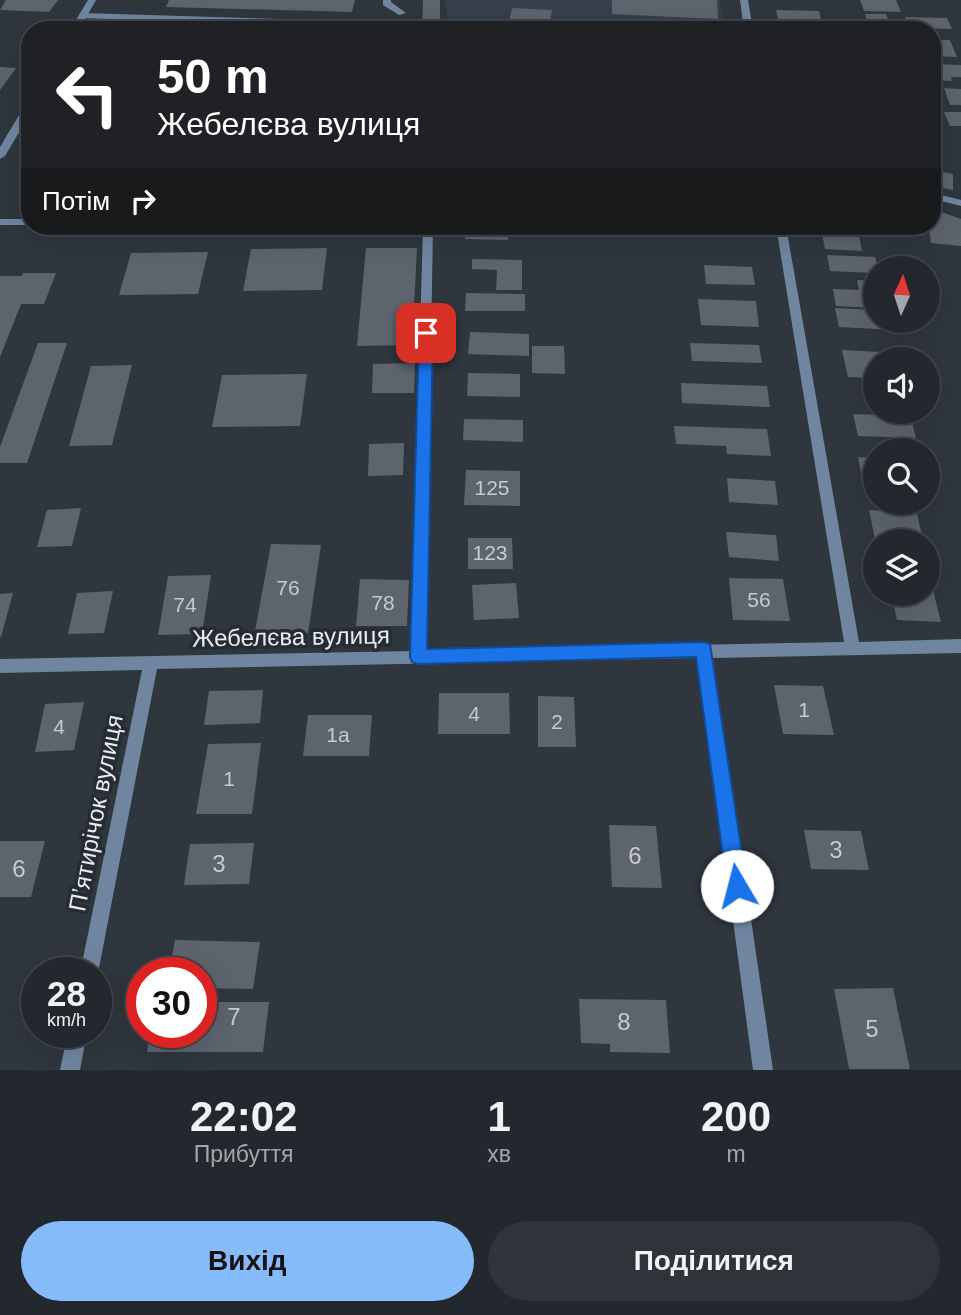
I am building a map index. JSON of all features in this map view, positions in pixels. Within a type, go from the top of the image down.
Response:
[{"type":"street","points":[[79,21],[92,0]]},
{"type":"street","points":[[387,0],[386,3],[402,13]]},
{"type":"street","points":[[744,0],[748,21]]},
{"type":"street","points":[[82,16],[248,21]]},
{"type":"street","points":[[0,156],[21,120]]},
{"type":"street","points":[[941,198],[961,203]]},
{"type":"street","points":[[0,222],[21,222]]},
{"type":"street","points":[[418,657],[428,235]]},
{"type":"street","points":[[783,235],[852,646]]},
{"type":"street","name":"Жебелєва вулиця","points":[[0,666],[852,646],[961,646]]},
{"type":"street","points":[[704,650],[763,1070]]},
{"type":"street","name":"П’ятирічок вулиця","points":[[92,957],[151,663]]},
{"type":"street","points":[[70,1070],[75,1048]]},
{"type":"shaded area","points":[[446,0],[720,0],[723,21],[447,21]]},
{"type":"building","points":[[6,0],[58,0],[49,12],[0,10]]},
{"type":"building","points":[[169,0],[355,0],[352,12],[166,7]]},
{"type":"building","points":[[423,0],[440,0],[440,21],[422,21]]},
{"type":"building","points":[[612,0],[717,0],[718,19],[612,14]]},
{"type":"building","points":[[860,0],[896,0],[901,12],[864,11]]},
{"type":"building","points":[[512,8],[552,10],[550,21],[509,21]]},
{"type":"building","points":[[776,10],[819,11],[821,20],[801,19],[779,21]]},
{"type":"building","points":[[865,14],[886,14],[889,21],[867,21]]},
{"type":"building","points":[[905,17],[947,18],[952,29],[941,29],[941,21],[907,21]]},
{"type":"building","points":[[941,40],[950,40],[957,57],[941,56]]},
{"type":"building","points":[[941,64],[961,65],[961,77],[951,77],[952,81],[941,80]]},
{"type":"building","points":[[0,67],[16,68],[0,90]]},
{"type":"building","points":[[944,88],[961,89],[961,105],[950,105]]},
{"type":"building","points":[[944,112],[961,112],[961,126],[950,126]]},
{"type":"building","points":[[941,162],[943,172],[953,174],[953,190],[941,188]]},
{"type":"building","points":[[941,212],[961,219],[961,246],[931,243],[930,235],[941,235]]},
{"type":"building","points":[[465,235],[508,235],[508,240],[465,239]]},
{"type":"building","points":[[822,235],[859,236],[862,251],[825,249]]},
{"type":"building","points":[[327,248],[322,290],[243,291],[251,249]]},
{"type":"building","points":[[366,248],[417,248],[412,345],[357,346]]},
{"type":"building","points":[[208,252],[198,294],[119,295],[131,253]]},
{"type":"building","points":[[827,255],[863,256],[863,272],[830,271]]},
{"type":"building","points":[[472,259],[522,260],[522,290],[496,290],[497,270],[472,269]]},
{"type":"building","points":[[704,265],[752,267],[755,285],[706,284]]},
{"type":"building","points":[[23,273],[56,273],[44,304],[21,304],[0,357],[0,276],[22,276]]},
{"type":"building","points":[[857,280],[863,280],[863,307],[836,306],[833,289],[859,290]]},
{"type":"building","points":[[466,293],[525,294],[525,311],[465,311]]},
{"type":"building","points":[[698,299],[756,301],[759,327],[701,325]]},
{"type":"building","points":[[835,308],[863,309],[863,328],[839,327]]},
{"type":"building","points":[[470,332],[529,334],[529,356],[468,354]]},
{"type":"building","points":[[38,343],[67,343],[27,463],[0,463],[0,447]]},
{"type":"building","points":[[690,343],[759,345],[762,363],[692,361]]},
{"type":"building","points":[[532,346],[564,346],[565,374],[532,373]]},
{"type":"building","points":[[842,350],[863,351],[863,378],[848,377]]},
{"type":"building","points":[[415,363],[414,393],[372,393],[373,364]]},
{"type":"building","points":[[132,365],[112,445],[69,446],[91,366]]},
{"type":"building","points":[[468,373],[520,374],[520,397],[467,396]]},
{"type":"building","points":[[307,374],[300,426],[212,427],[222,375]]},
{"type":"building","points":[[681,383],[767,386],[770,407],[682,403]]},
{"type":"building","points":[[853,414],[863,414],[863,424],[912,424],[916,438],[858,436]]},
{"type":"building","points":[[464,419],[523,420],[523,442],[463,440]]},
{"type":"building","points":[[674,426],[767,429],[771,456],[727,454],[726,446],[676,444]]},
{"type":"building","points":[[404,443],[403,475],[368,476],[369,444]]},
{"type":"building","points":[[858,457],[863,457],[863,483]]},
{"type":"building","points":[[466,470],[520,471],[520,506],[464,505]]},
{"type":"building","points":[[727,478],[775,481],[778,505],[729,502]]},
{"type":"building","points":[[81,508],[72,546],[37,547],[47,510]]},
{"type":"building","points":[[870,515],[917,515],[920,529],[873,529]]},
{"type":"building","points":[[726,532],[776,535],[779,561],[729,557]]},
{"type":"building","points":[[468,538],[512,538],[513,569],[468,569]]},
{"type":"building","points":[[271,544],[321,545],[308,633],[255,631]]},
{"type":"building","points":[[211,575],[202,634],[158,635],[168,576]]},
{"type":"building","points":[[729,578],[783,579],[790,621],[733,620]]},
{"type":"building","points":[[360,579],[409,580],[407,626],[356,626]]},
{"type":"building","points":[[516,583],[519,618],[474,620],[472,585]]},
{"type":"building","points":[[113,591],[104,633],[68,634],[77,593]]},
{"type":"building","points":[[13,593],[1,637],[0,637],[0,594]]},
{"type":"building","points":[[894,606],[937,606],[941,622],[897,620]]},
{"type":"building","points":[[774,685],[823,686],[834,735],[783,734]]},
{"type":"building","points":[[263,690],[260,723],[204,725],[209,691]]},
{"type":"building","points":[[439,693],[509,693],[510,734],[438,734]]},
{"type":"building","points":[[538,696],[574,697],[576,747],[538,747]]},
{"type":"building","points":[[84,702],[74,750],[35,752],[45,704]]},
{"type":"building","points":[[308,715],[372,715],[369,756],[303,756]]},
{"type":"building","points":[[261,743],[252,814],[196,814],[208,744]]},
{"type":"building","points":[[609,825],[656,826],[662,888],[612,887]]},
{"type":"building","points":[[804,830],[861,831],[869,870],[811,869]]},
{"type":"building","points":[[0,841],[45,841],[31,897],[0,897]]},
{"type":"building","points":[[254,843],[249,884],[184,885],[190,844]]},
{"type":"building","points":[[175,940],[260,942],[253,989],[217,988],[217,957],[172,957]]},
{"type":"building","points":[[893,988],[910,1069],[849,1069],[834,989]]},
{"type":"building","points":[[579,999],[666,1000],[670,1053],[610,1052],[610,1044],[581,1043]]},
{"type":"building","points":[[217,1002],[269,1002],[263,1052],[147,1052],[148,1048],[217,1048]]},
{"type":"route","points":[[426,333],[418,657],[704,650],[737,886]]}]
